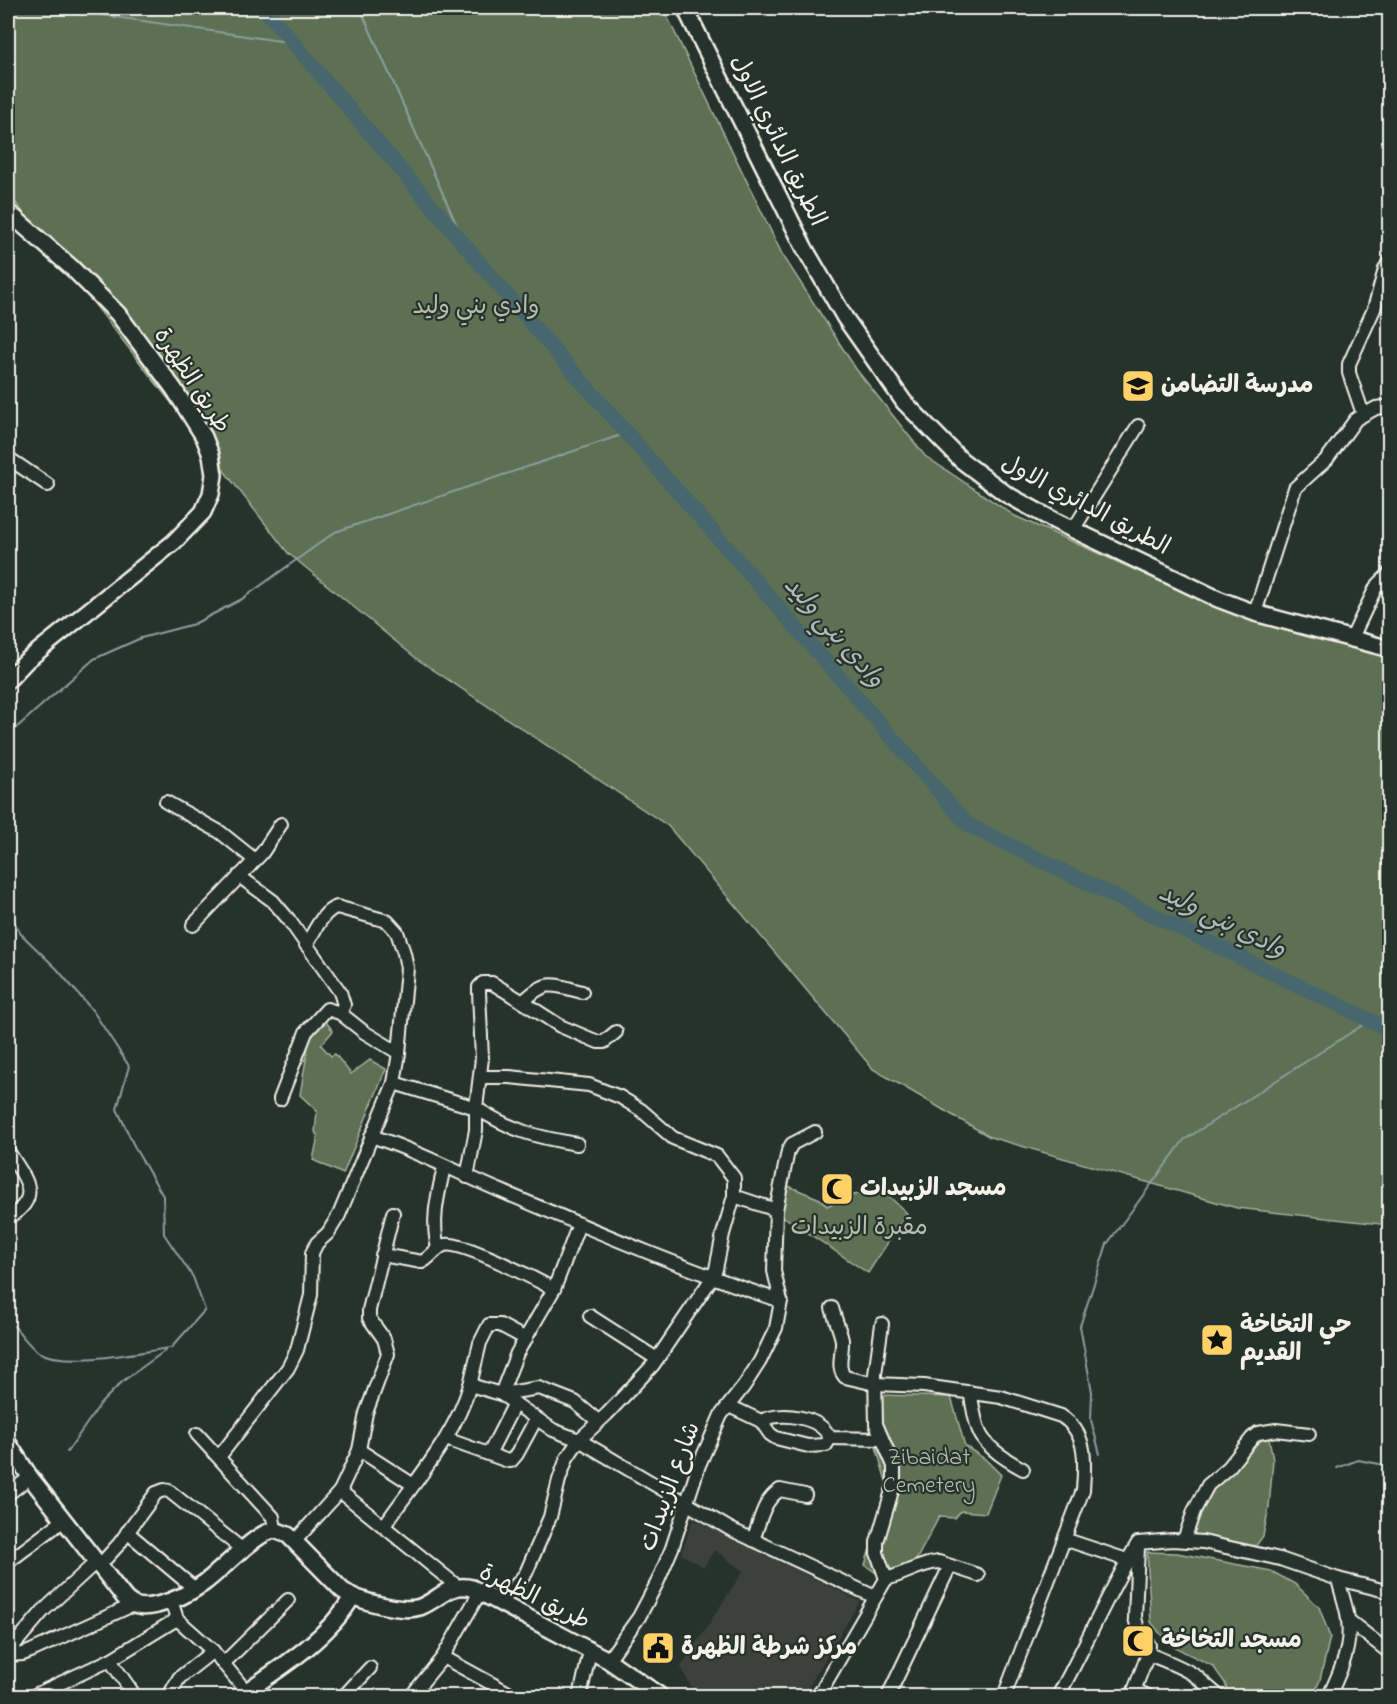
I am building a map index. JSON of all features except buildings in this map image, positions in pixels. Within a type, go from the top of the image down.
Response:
[{"type":"main road","name":"الطريق الدائري الاول","points":[[685,8],[805,249],[845,318],[904,402],[961,460],[1006,494],[1173,579],[1255,613],[1389,649]]},
{"type":"main road","name":"طريق الظهرة","points":[[8,212],[72,267],[118,314],[174,389],[204,437],[211,455],[214,475],[211,494],[203,512],[174,542],[26,661],[8,680]]},
{"type":"main road","points":[[8,1443],[30,1477],[126,1600],[133,1605],[145,1607],[165,1602],[195,1588],[262,1534],[275,1530]]},
{"type":"main road","name":"طريق الظهرة","points":[[275,1530],[284,1532],[342,1590],[352,1597],[367,1602],[414,1608],[457,1586],[467,1586],[608,1660],[660,1696]]},
{"type":"main road","points":[[245,1695],[322,1635],[336,1621],[352,1597]]},
{"type":"street","points":[[1363,414],[1348,373],[1349,364],[1374,309],[1389,260]]},
{"type":"street","points":[[1255,613],[1295,488],[1318,468],[1348,428],[1363,414],[1376,408],[1389,406]]},
{"type":"street","points":[[1073,530],[1138,426]]},
{"type":"street","points":[[8,458],[48,485]]},
{"type":"street","points":[[1351,640],[1376,587],[1389,573]]},
{"type":"street","points":[[166,802],[220,832],[255,860]]},
{"type":"street","points":[[193,925],[269,844],[281,824]]},
{"type":"street","points":[[239,876],[273,901],[306,945],[343,999],[344,1005],[340,1013]]},
{"type":"street","points":[[219,1457],[288,1368],[297,1350],[311,1295],[312,1253],[339,1215],[394,1083],[407,968],[404,953],[392,925],[382,919],[344,908],[330,909],[306,945]]},
{"type":"street","points":[[467,1177],[476,1130],[476,1108],[481,1077],[479,987],[483,983],[492,983],[560,1026],[589,1039],[604,1042],[616,1032]]},
{"type":"street","points":[[523,1002],[536,988],[542,986],[559,986],[582,992]]},
{"type":"street","points":[[280,1099],[306,1032],[327,1010],[340,1013],[364,1032],[399,1053]]},
{"type":"street","points":[[481,1077],[508,1077],[589,1085],[620,1097],[641,1110],[673,1138],[717,1156],[734,1178],[734,1196],[712,1278],[657,1359],[579,1440],[562,1469],[550,1517],[526,1573],[501,1603]]},
{"type":"street","points":[[394,1083],[476,1108],[512,1128],[536,1137],[577,1143]]},
{"type":"street","name":"شارع الزبيدات","points":[[608,1660],[639,1617],[658,1581],[672,1548],[685,1504],[709,1439],[721,1415],[760,1361],[776,1328],[781,1301],[774,1271],[776,1210],[788,1151],[792,1144],[815,1132]]},
{"type":"street","points":[[371,1136],[398,1144],[467,1177],[712,1278],[781,1301]]},
{"type":"street","points":[[8,1151],[28,1186],[29,1195],[27,1203],[8,1218]]},
{"type":"street","points":[[438,1248],[434,1232],[435,1216],[444,1167]]},
{"type":"street","points":[[734,1196],[776,1210]]},
{"type":"street","points":[[294,1542],[340,1491],[359,1450],[366,1413],[386,1365],[388,1354],[384,1339],[369,1318],[369,1310],[393,1213]]},
{"type":"street","points":[[501,1394],[511,1366],[554,1289],[579,1224]]},
{"type":"street","points":[[382,1255],[422,1262],[438,1248],[447,1244],[471,1249],[554,1289]]},
{"type":"street","points":[[832,1308],[842,1338],[840,1367],[842,1375],[850,1380],[875,1384],[924,1386],[1001,1397],[1061,1416],[1070,1422],[1082,1441],[1085,1460],[1083,1490],[1004,1696]]},
{"type":"street","points":[[590,1316],[657,1359]]},
{"type":"street","points":[[384,1526],[446,1438],[464,1403],[480,1344],[489,1324],[500,1325],[526,1339]]},
{"type":"street","points":[[882,1324],[875,1384],[876,1424],[894,1466],[894,1484],[877,1542],[877,1553],[886,1579]]},
{"type":"street","points":[[470,1385],[501,1394],[553,1430],[579,1440],[685,1504],[753,1540],[874,1598]]},
{"type":"street","points":[[501,1394],[539,1388],[575,1402],[598,1421]]},
{"type":"street","points":[[970,1392],[983,1439],[1023,1469]]},
{"type":"street","points":[[489,1454],[515,1403]]},
{"type":"street","points":[[729,1406],[761,1420],[770,1434],[787,1442],[817,1447],[826,1445],[830,1438]]},
{"type":"street","points":[[761,1420],[769,1416],[781,1415],[809,1420],[822,1427],[830,1438]]},
{"type":"street","points":[[446,1438],[507,1461],[514,1459],[536,1419]]},
{"type":"street","points":[[1184,1540],[1194,1511],[1208,1485],[1229,1467],[1252,1438],[1258,1433],[1276,1430],[1309,1434]]},
{"type":"street","points":[[197,1434],[273,1517],[275,1530]]},
{"type":"street","points":[[830,1438],[882,1439]]},
{"type":"street","points":[[359,1450],[412,1484]]},
{"type":"street","points":[[8,1494],[30,1477]]},
{"type":"street","points":[[753,1540],[768,1499],[773,1494],[780,1490],[805,1495]]},
{"type":"street","points":[[8,1653],[43,1611],[98,1564],[159,1491],[169,1491],[243,1550]]},
{"type":"street","points":[[340,1491],[457,1586]]},
{"type":"street","points":[[8,1562],[64,1520]]},
{"type":"street","points":[[127,1532],[195,1588]]},
{"type":"street","points":[[1064,1539],[1127,1560]]},
{"type":"street","points":[[1138,1543],[1184,1540],[1203,1542],[1280,1559],[1338,1579],[1389,1592]]},
{"type":"street","points":[[1058,1696],[1080,1657],[1127,1560],[1138,1543]]},
{"type":"street","points":[[1138,1543],[1135,1618],[1138,1629],[1149,1645],[1134,1693],[1148,1696]]},
{"type":"street","points":[[818,1696],[886,1579],[900,1576],[932,1562],[939,1562],[978,1575]]},
{"type":"street","points":[[888,1696],[950,1566]]},
{"type":"street","points":[[1329,1696],[1344,1662],[1348,1641],[1348,1620],[1338,1579]]},
{"type":"street","points":[[411,1696],[443,1657],[480,1592]]},
{"type":"street","points":[[223,1664],[288,1600]]},
{"type":"street","points":[[165,1602],[164,1613],[177,1619],[213,1651],[245,1695]]},
{"type":"street","points":[[8,1653],[23,1654],[31,1651],[133,1605]]},
{"type":"street","points":[[33,1696],[110,1660],[177,1619]]},
{"type":"street","points":[[1348,1620],[1389,1653]]},
{"type":"street","points":[[169,1696],[179,1678],[213,1651]]},
{"type":"street","points":[[580,1696],[590,1651]]},
{"type":"street","points":[[1148,1654],[1167,1661],[1198,1678],[1209,1690],[1219,1696]]},
{"type":"street","points":[[443,1657],[514,1696]]},
{"type":"street","points":[[110,1660],[135,1696]]},
{"type":"street","points":[[344,1696],[370,1668]]},
{"type":"shaded area","points":[[693,1519],[860,1601],[803,1696],[696,1696],[681,1667],[743,1571],[714,1550],[704,1567],[681,1554]]},
{"type":"green space","name":"وادي بني وليد","points":[[8,8],[663,8],[782,254],[856,369],[925,456],[1015,516],[1236,615],[1389,652],[1389,1225],[1237,1208],[990,1137],[873,1069],[668,826],[417,659],[288,553],[8,193]]},
{"type":"green space","points":[[326,1022],[333,1031],[321,1045],[331,1056],[335,1054],[351,1074],[370,1060],[386,1069],[343,1174],[313,1160],[318,1136],[315,1132],[317,1111],[300,1095],[310,1035]]},
{"type":"green space","name":"مقبرة الزبيدات","points":[[786,1185],[820,1199],[827,1206],[848,1196],[882,1190],[907,1213],[868,1273],[781,1215]]},
{"type":"green space","name":"Zibaidat Cemetery","points":[[880,1395],[951,1397],[965,1446],[985,1459],[1001,1475],[986,1513],[961,1511],[955,1518],[939,1517],[913,1566],[883,1578],[865,1565],[888,1488],[870,1426]]},
{"type":"green space","points":[[1269,1438],[1273,1460],[1269,1507],[1263,1536],[1250,1554],[1206,1545],[1191,1530],[1194,1500],[1217,1478],[1226,1460],[1239,1447]]},
{"type":"green space","points":[[1147,1552],[1177,1553],[1271,1571],[1295,1584],[1319,1607],[1330,1637],[1320,1680],[1313,1696],[1229,1696],[1225,1683],[1213,1666],[1168,1644],[1151,1622]]},
{"type":"waterway","points":[[54,8],[294,43]]},
{"type":"waterway","name":"وادي بني وليد","points":[[264,8],[524,315],[968,825],[1390,1030]]},
{"type":"waterway","points":[[360,8],[467,248]]},
{"type":"waterway","points":[[8,751],[15,729],[94,659],[141,638],[194,624],[242,599],[335,532],[627,433]]},
{"type":"waterway","points":[[8,909],[20,933],[57,969],[93,1011],[129,1066],[117,1109],[136,1150],[163,1196],[164,1234],[193,1277],[205,1310],[171,1348],[86,1359],[53,1357],[40,1353],[14,1326]]},
{"type":"waterway","points":[[1100,1454],[1091,1420],[1092,1392],[1080,1326],[1107,1244],[1184,1140],[1369,1021]]},
{"type":"waterway","points":[[67,1452],[101,1403],[123,1381],[166,1350]]},
{"type":"waterway","points":[[1337,1468],[1358,1460],[1390,1466]]},
{"type":"place","name":"مدرسة التضامن","points":[[1138,386]]},
{"type":"place","name":"مسجد الزبيدات","points":[[837,1189]]},
{"type":"place","name":"حي التخاخة القديم","points":[[1217,1340]]},
{"type":"place","name":"مسجد التخاخة","points":[[1138,1641]]},
{"type":"place","name":"مركز شرطة الظهرة","points":[[658,1648]]}]
